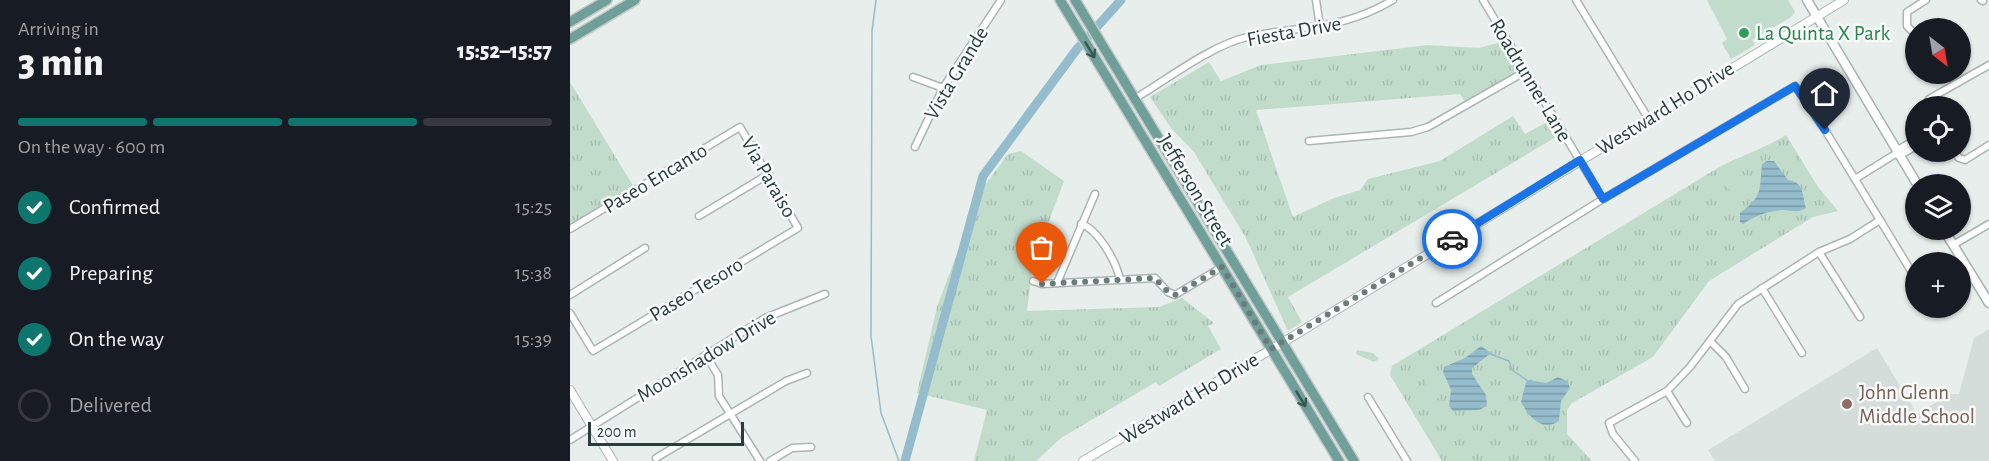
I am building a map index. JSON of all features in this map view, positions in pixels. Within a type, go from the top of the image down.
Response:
[{"type":"main road","points":[[570,22],[607,0]]},
{"type":"main road","points":[[570,39],[635,0]]},
{"type":"main road","name":"Jefferson Street","points":[[1060,0],[1339,461]]},
{"type":"main road","name":"Jefferson Street","points":[[1075,0],[1354,461]]},
{"type":"main road","points":[[1807,0],[1911,174]]},
{"type":"main road","points":[[1950,240],[1989,303]]},
{"type":"main road","points":[[1222,267],[1229,266],[1243,290],[1260,307]]},
{"type":"street","points":[[990,0],[999,3]]},
{"type":"street","points":[[1316,0],[1320,27]]},
{"type":"street","name":"Fiesta Drive","points":[[1134,99],[1223,46],[1246,38],[1320,27],[1360,18],[1393,0]]},
{"type":"street","name":"Roadrunner Lane","points":[[1483,0],[1603,199]]},
{"type":"street","points":[[1576,0],[1648,118]]},
{"type":"street","name":"Westward Ho Drive","points":[[1083,461],[1282,343],[1844,0]]},
{"type":"street","points":[[1907,18],[1907,12],[1926,0]]},
{"type":"street","name":"Vista Grande","points":[[915,147],[943,88],[999,3]]},
{"type":"street","points":[[1934,96],[1989,65]]},
{"type":"street","points":[[1309,141],[1411,132],[1428,127],[1526,71]]},
{"type":"street","points":[[913,76],[943,88]]},
{"type":"street","points":[[1436,303],[1603,199],[1795,86],[1905,261]]},
{"type":"street","name":"Via Paraiso","points":[[740,127],[798,228]]},
{"type":"street","name":"Paseo Encanto","points":[[570,229],[740,127]]},
{"type":"street","points":[[1971,157],[1989,145]]},
{"type":"street","points":[[1855,179],[1905,148]]},
{"type":"street","points":[[1898,153],[1905,150]]},
{"type":"street","points":[[699,216],[769,174]]},
{"type":"street","points":[[1057,283],[1095,194]]},
{"type":"street","points":[[1635,461],[1612,434],[1609,423],[1667,392],[1690,368],[1738,304],[1819,252],[1850,239],[1880,220]]},
{"type":"street","points":[[1081,224],[1091,228],[1119,271],[1120,280]]},
{"type":"street","points":[[1953,245],[1989,224]]},
{"type":"street","name":"Paseo Tesoro","points":[[570,313],[593,351],[798,228]]},
{"type":"street","points":[[570,295],[645,248]]},
{"type":"street","points":[[1819,252],[1860,317]]},
{"type":"street","points":[[1033,281],[1038,284],[1155,278],[1168,292],[1175,295],[1222,267]]},
{"type":"street","points":[[1762,288],[1802,353]]},
{"type":"street","name":"Moonshadow Drive","points":[[570,440],[765,318],[825,294]]},
{"type":"street","points":[[1710,341],[1726,357],[1745,389]]},
{"type":"street","points":[[699,359],[710,362],[718,375],[719,396],[760,461]]},
{"type":"street","points":[[656,458],[786,381],[807,373]]},
{"type":"street","points":[[570,390],[613,461]]},
{"type":"street","points":[[1667,392],[1687,423]]},
{"type":"street","points":[[1368,397],[1407,461]]},
{"type":"street","points":[[770,461],[792,448],[811,447]]},
{"type":"shaded area","name":"John Glenn Middle School","points":[[1989,329],[1989,461],[1715,461],[1708,450],[1877,348],[1917,414],[1950,394],[1959,394],[1974,338]]},
{"type":"green space","name":"La Quinta X Park","points":[[1707,0],[1788,0],[1795,12],[1791,17],[1752,40],[1755,45],[1731,59],[1722,43],[1727,39]]},
{"type":"green space","points":[[1501,42],[1516,66],[1513,74],[1466,103],[1460,94],[1256,110],[1293,217],[1334,198],[1360,190],[1368,179],[1440,161],[1513,116],[1525,134],[1547,122],[1556,137],[1288,297],[1302,322],[1288,331],[1246,238],[1194,152],[1171,128],[1150,97],[1209,62],[1221,81],[1261,65],[1428,45],[1479,48]]},
{"type":"green space","points":[[570,82],[635,189],[570,229]]},
{"type":"green space","points":[[1786,135],[1818,187],[1838,211],[1813,217],[1709,281],[1653,357],[1572,403],[1567,410],[1567,434],[1592,461],[1442,461],[1390,375],[1392,366],[1716,169]]},
{"type":"green space","points":[[1021,151],[1064,181],[1033,263],[1027,311],[1159,307],[1182,298],[1214,323],[1208,326],[1221,349],[1159,386],[1156,382],[1061,438],[1036,461],[974,461],[987,410],[917,393],[937,307],[980,192],[1008,154]]},
{"type":"green space","points":[[1737,173],[1744,176],[1747,183],[1744,190],[1737,193],[1730,190],[1727,183],[1730,176]]},
{"type":"green space","points":[[1357,350],[1373,353],[1379,359],[1374,362],[1356,354]]},
{"type":"green space","points":[[1491,363],[1498,366],[1500,373],[1488,382],[1484,379],[1484,372]]},
{"type":"green space","points":[[1432,377],[1437,380],[1442,389],[1439,398],[1431,395],[1427,388],[1426,382]]},
{"type":"water","points":[[1774,161],[1788,180],[1800,186],[1806,208],[1797,211],[1782,210],[1766,213],[1743,224],[1740,222],[1740,213],[1757,196],[1762,164]]},
{"type":"water","points":[[1481,346],[1491,353],[1472,368],[1472,374],[1486,395],[1487,406],[1479,410],[1453,411],[1449,406],[1451,390],[1443,372],[1444,367],[1465,358]]},
{"type":"water","points":[[1558,377],[1567,381],[1570,388],[1561,401],[1559,421],[1553,424],[1542,424],[1532,418],[1521,402],[1526,382],[1529,380],[1546,383]]},
{"type":"waterway","points":[[876,0],[872,31],[871,336],[881,413],[899,461]]},
{"type":"waterway","points":[[905,461],[983,176],[1077,49],[1121,0]]},
{"type":"waterway","points":[[1490,354],[1509,361],[1512,370],[1528,381]]},
{"type":"way so far","points":[[1042,284],[1155,278],[1168,292],[1175,295],[1222,267],[1271,349],[1452,239]]},
{"type":"place","name":"La Quinta X Park","points":[[1744,33]]},
{"type":"place","name":"John Glenn Middle School","points":[[1847,404]]},
{"type":"route","points":[[1452,239],[1580,160],[1603,199],[1795,86],[1802,93],[1825,130]]}]
